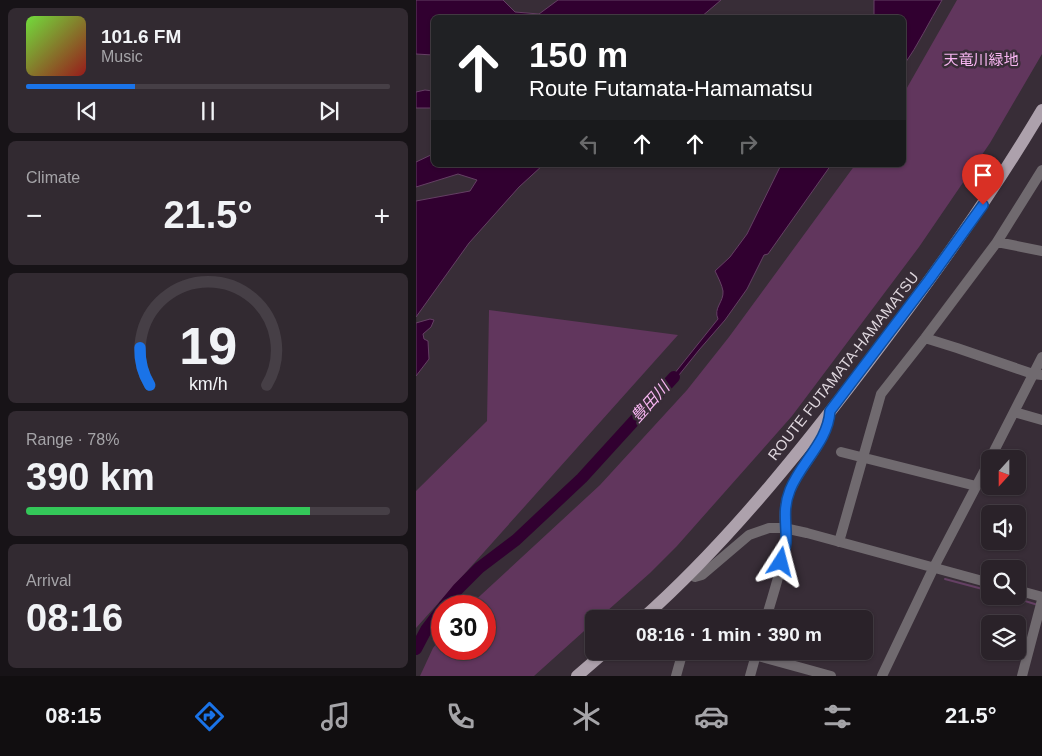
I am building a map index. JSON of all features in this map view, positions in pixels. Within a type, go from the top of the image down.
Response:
[{"type":"main road","name":"ROUTE FUTAMATA-HAMAMATSU","points":[[651,610],[732,529],[775,480],[830,411],[896,326],[972,220],[1042,110]]},
{"type":"main road","points":[[577,676],[596,660]]},
{"type":"street","points":[[839,542],[881,394],[996,242],[1042,170]]},
{"type":"street","points":[[996,242],[1042,252]]},
{"type":"street","points":[[925,338],[1037,375]]},
{"type":"street","points":[[995,450],[1014,412],[1037,375],[1042,357]]},
{"type":"street","points":[[768,610],[786,544],[784,512],[791,488],[828,428],[830,411]]},
{"type":"street","points":[[1014,412],[1042,420]]},
{"type":"street","points":[[841,452],[976,486]]},
{"type":"street","points":[[882,676],[934,567],[981,476]]},
{"type":"street","points":[[690,573],[695,577],[702,575],[749,535],[768,528],[784,528],[981,580]]},
{"type":"street","points":[[1022,676],[1041,602],[1026,594]]},
{"type":"street","points":[[676,676],[680,660]]},
{"type":"street","points":[[750,676],[755,660]]},
{"type":"street","points":[[777,660],[831,676]]},
{"type":"green space","name":"天竜川緑地","points":[[957,0],[1042,0],[1042,54],[990,143],[919,247],[792,416],[677,546],[608,610],[585,610],[585,630],[534,676],[420,676],[431,652],[431,660],[496,660],[496,595],[481,595],[600,485],[687,390],[729,337],[854,167],[906,167],[906,89]]},
{"type":"green space","points":[[489,310],[678,335],[446,595],[431,595],[431,611],[416,628],[416,491],[487,421]]},
{"type":"shaded area","points":[[416,0],[503,0],[515,12],[539,14],[558,0],[721,0],[703,15],[431,15],[431,55],[416,54]]},
{"type":"shaded area","points":[[874,0],[942,0],[906,62],[906,15],[874,15]]},
{"type":"shaded area","points":[[431,91],[431,108],[416,108],[416,92]]},
{"type":"shaded area","points":[[431,155],[431,167],[541,167],[519,187],[469,243],[416,317],[416,201],[470,191],[477,180],[458,174],[416,187],[416,162]]},
{"type":"shaded area","points":[[780,167],[830,167],[768,254],[764,255],[747,289],[725,320],[667,390],[662,389],[718,319],[717,312],[723,291],[715,271],[730,257],[747,234]]},
{"type":"shaded area","points":[[430,319],[434,320],[431,327],[423,334],[424,339],[428,341],[429,359],[416,376],[416,323]]},
{"type":"waterway","name":"豊田川","points":[[453,595],[479,568],[516,540],[582,478],[674,377]]},
{"type":"waterway","points":[[945,579],[981,589]]},
{"type":"waterway","points":[[1026,601],[1038,605]]},
{"type":"waterway","name":"豊田川","points":[[416,649],[431,623]]},
{"type":"route","points":[[781,562],[786,544],[784,528],[786,502],[800,471],[828,428],[830,411],[896,326],[983,205]]}]
